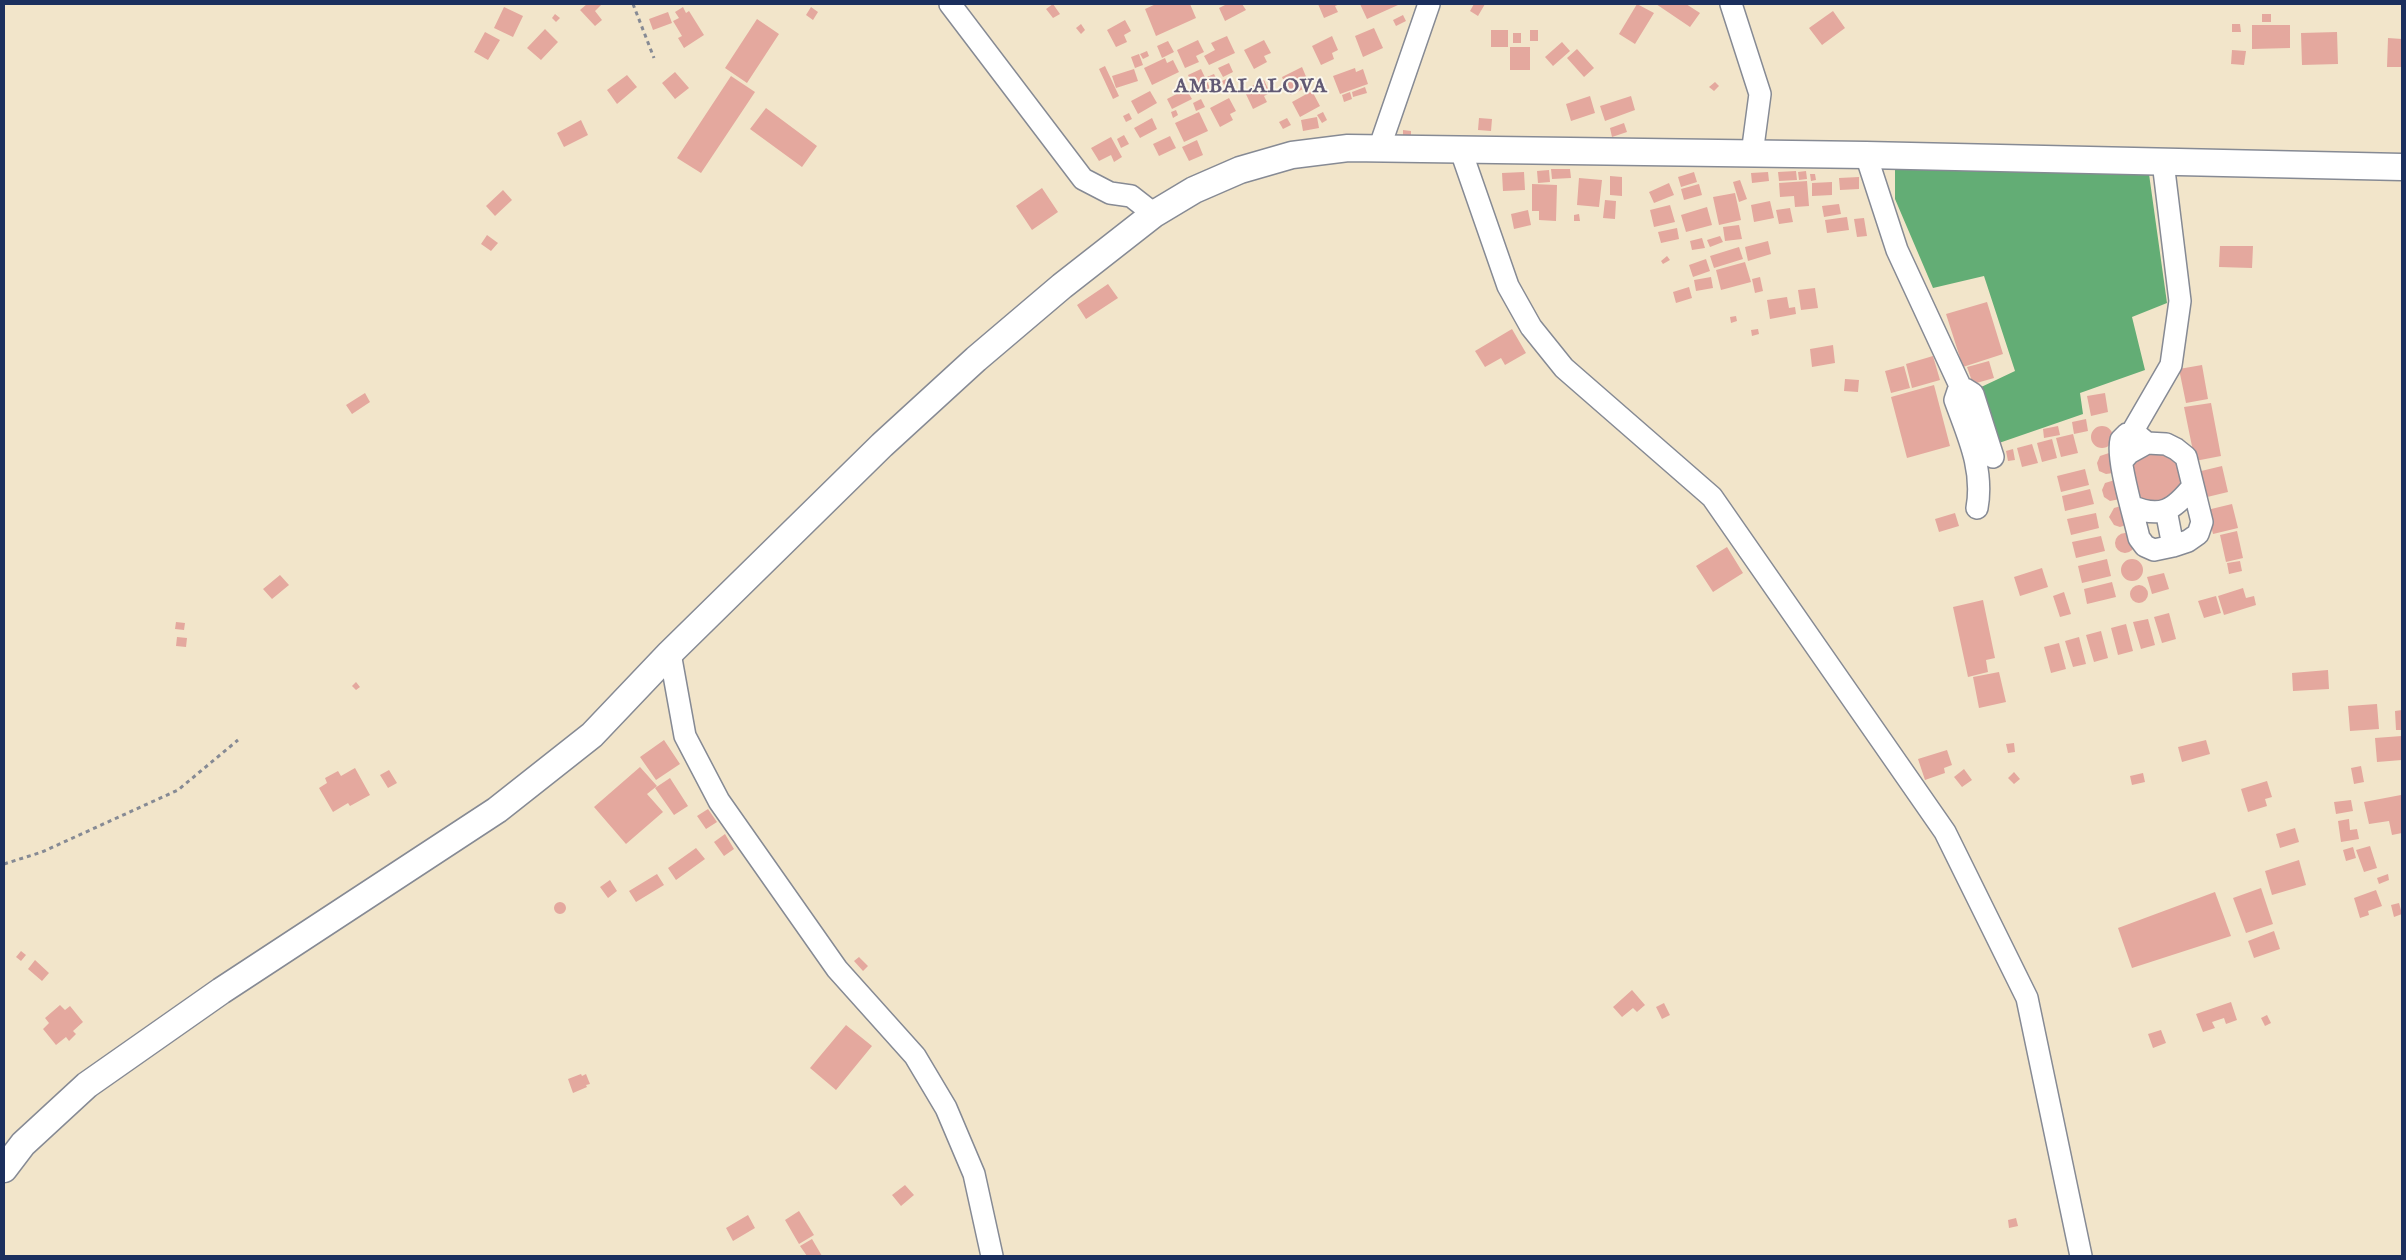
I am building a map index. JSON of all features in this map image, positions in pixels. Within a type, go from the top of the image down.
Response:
[{"type":"main road","points":[[4,1169],[23,1144],[87,1085],[221,991],[497,810],[592,735],[670,653],[882,445],[976,359],[1062,286],[1154,214],[1194,190],[1240,170],[1284,157],[1348,148],[1866,155],[2402,167]]},
{"type":"street","points":[[950,4],[1083,179],[1110,193],[1131,196],[1154,214]]},
{"type":"street","points":[[1379,149],[1429,4]]},
{"type":"street","points":[[1731,4],[1760,94],[1752,154]]},
{"type":"street","points":[[1461,151],[1508,286],[1531,328],[1564,368],[1712,498],[1945,832],[2027,998],[2081,1256]]},
{"type":"street","points":[[1866,155],[1897,250],[1962,390]]},
{"type":"street","points":[[2139,438],[2171,365],[2180,301],[2163,162]]},
{"type":"street","points":[[1977,508],[1980,491],[1978,465],[1955,400],[1958,391],[1965,389],[1973,394],[1993,457]]},
{"type":"street","points":[[2139,438],[2166,444],[2186,457],[2202,522],[2198,534],[2188,541],[2154,550],[2145,546],[2139,538],[2119,448],[2121,440],[2139,438]]},
{"type":"street","points":[[2132,506],[2147,513],[2166,510],[2182,500],[2193,486]]},
{"type":"street","points":[[2166,510],[2173,546]]},
{"type":"street","points":[[670,653],[685,736],[718,801],[838,969],[915,1056],[946,1108],[974,1174],[992,1256]]},
{"type":"path","points":[[634,5],[654,58]]},
{"type":"path","points":[[4,864],[42,852],[178,790],[238,740]]},
{"type":"green space","points":[[1895,169],[2149,174],[2167,303],[2132,317],[2145,370],[2080,393],[2083,414],[1999,443],[1977,389],[2015,371],[1984,276],[1933,288],[1895,199]]},
{"type":"building","points":[[587,4],[602,4],[595,11],[602,20],[595,26],[580,10]]},
{"type":"building","points":[[1053,4],[1060,14],[1053,18],[1046,9]]},
{"type":"building","points":[[1156,4],[1190,4],[1196,18],[1156,36],[1145,9]]},
{"type":"building","points":[[1227,4],[1242,4],[1246,10],[1225,21],[1219,8]]},
{"type":"building","points":[[1318,4],[1340,4],[1335,6],[1338,12],[1324,18]]},
{"type":"building","points":[[1360,4],[1397,4],[1398,5],[1367,19]]},
{"type":"building","points":[[1474,4],[1485,4],[1478,16],[1470,11]]},
{"type":"building","points":[[1637,4],[1654,13],[1635,44],[1619,34]]},
{"type":"building","points":[[1656,4],[1686,4],[1700,13],[1690,27]]},
{"type":"building","points":[[504,7],[523,16],[513,37],[494,28]]},
{"type":"building","points":[[683,7],[686,13],[689,11],[704,35],[684,48],[678,38],[682,36],[673,21],[679,18],[675,12]]},
{"type":"building","points":[[811,7],[818,12],[813,20],[806,15]]},
{"type":"building","points":[[1833,11],[1845,28],[1822,45],[1809,28]]},
{"type":"building","points":[[668,12],[672,23],[653,30],[649,19]]},
{"type":"building","points":[[555,14],[560,18],[556,22],[552,18]]},
{"type":"building","points":[[2262,14],[2271,14],[2271,22],[2262,22]]},
{"type":"building","points":[[1403,15],[1406,21],[1396,26],[1393,20]]},
{"type":"building","points":[[757,19],[779,34],[747,83],[725,68]]},
{"type":"building","points":[[1125,20],[1131,31],[1124,35],[1127,42],[1116,47],[1107,30]]},
{"type":"building","points":[[1081,24],[1085,30],[1081,34],[1076,28]]},
{"type":"building","points":[[2232,24],[2240,24],[2241,32],[2232,32]]},
{"type":"building","points":[[2252,25],[2290,25],[2290,48],[2252,49]]},
{"type":"building","points":[[1374,28],[1383,48],[1363,57],[1355,36]]},
{"type":"building","points":[[545,29],[558,42],[541,60],[527,48]]},
{"type":"building","points":[[1491,30],[1508,30],[1508,47],[1491,47]]},
{"type":"building","points":[[1530,30],[1538,30],[1538,41],[1530,41]]},
{"type":"building","points":[[485,32],[500,40],[488,60],[474,52]]},
{"type":"building","points":[[2337,32],[2338,64],[2302,65],[2301,33]]},
{"type":"building","points":[[1513,33],[1521,33],[1521,43],[1513,43]]},
{"type":"building","points":[[1227,36],[1235,53],[1209,65],[1204,56],[1215,50],[1211,43]]},
{"type":"building","points":[[1332,36],[1338,50],[1332,53],[1334,59],[1321,65],[1312,46]]},
{"type":"building","points":[[2388,38],[2402,39],[2402,67],[2387,67]]},
{"type":"building","points":[[1198,40],[1204,52],[1196,56],[1199,62],[1185,68],[1177,50]]},
{"type":"building","points":[[1264,40],[1271,53],[1264,56],[1267,62],[1254,69],[1244,50]]},
{"type":"building","points":[[1168,41],[1174,52],[1162,58],[1157,46]]},
{"type":"building","points":[[1562,42],[1570,51],[1553,66],[1545,57]]},
{"type":"building","points":[[1510,47],[1530,47],[1530,70],[1510,70]]},
{"type":"building","points":[[1577,49],[1594,68],[1584,77],[1567,58]]},
{"type":"building","points":[[2232,50],[2246,51],[2244,65],[2231,64]]},
{"type":"building","points":[[1147,51],[1149,56],[1143,59],[1140,54]]},
{"type":"building","points":[[1139,54],[1143,65],[1135,68],[1131,57]]},
{"type":"building","points":[[1165,58],[1167,63],[1173,60],[1179,72],[1152,85],[1144,68]]},
{"type":"building","points":[[1229,63],[1233,72],[1223,77],[1218,68]]},
{"type":"building","points":[[1105,66],[1119,96],[1113,99],[1099,69]]},
{"type":"building","points":[[1302,67],[1310,86],[1290,95],[1282,77]]},
{"type":"building","points":[[1355,68],[1356,72],[1363,69],[1368,84],[1340,94],[1333,76]]},
{"type":"building","points":[[1134,69],[1138,81],[1116,88],[1112,76]]},
{"type":"building","points":[[1201,69],[1210,88],[1197,94],[1188,75]]},
{"type":"building","points":[[675,72],[689,88],[675,99],[662,83]]},
{"type":"building","points":[[1214,74],[1219,84],[1212,88],[1207,77]]},
{"type":"building","points":[[627,75],[637,87],[617,104],[607,90]]},
{"type":"building","points":[[731,76],[755,92],[701,173],[677,158]]},
{"type":"building","points":[[1230,77],[1235,87],[1227,91],[1222,81]]},
{"type":"building","points":[[1264,80],[1270,93],[1264,96],[1267,102],[1253,109],[1244,90]]},
{"type":"building","points":[[1715,82],[1719,86],[1714,91],[1709,87]]},
{"type":"building","points":[[1365,87],[1367,93],[1353,97],[1352,92]]},
{"type":"building","points":[[1186,89],[1192,99],[1172,109],[1167,99]]},
{"type":"building","points":[[1150,91],[1157,103],[1138,114],[1131,101]]},
{"type":"building","points":[[1312,91],[1320,106],[1300,117],[1292,102]]},
{"type":"building","points":[[1350,92],[1352,99],[1344,102],[1342,95]]},
{"type":"building","points":[[1590,96],[1595,113],[1571,121],[1566,104]]},
{"type":"building","points":[[1631,96],[1635,110],[1605,121],[1600,106]]},
{"type":"building","points":[[1229,98],[1236,111],[1230,114],[1233,120],[1220,127],[1210,108]]},
{"type":"building","points":[[1201,99],[1205,107],[1196,111],[1193,103]]},
{"type":"building","points":[[766,108],[817,146],[802,167],[750,129]]},
{"type":"building","points":[[1176,110],[1178,115],[1173,118],[1171,112]]},
{"type":"building","points":[[1199,112],[1208,131],[1184,142],[1175,123]]},
{"type":"building","points":[[1323,112],[1327,120],[1322,123],[1317,115]]},
{"type":"building","points":[[1129,113],[1132,119],[1126,122],[1123,116]]},
{"type":"building","points":[[1317,117],[1319,128],[1303,131],[1301,120]]},
{"type":"building","points":[[1152,118],[1157,129],[1140,138],[1134,128]]},
{"type":"building","points":[[1287,118],[1291,125],[1283,129],[1279,122]]},
{"type":"building","points":[[1479,118],[1492,119],[1491,131],[1478,130]]},
{"type":"building","points":[[581,120],[588,135],[564,147],[557,133]]},
{"type":"building","points":[[1624,123],[1627,132],[1612,137],[1610,128]]},
{"type":"building","points":[[1403,130],[1411,131],[1411,137],[1403,136]]},
{"type":"building","points":[[1124,135],[1129,144],[1121,148],[1117,139]]},
{"type":"building","points":[[1170,136],[1176,148],[1159,156],[1153,144]]},
{"type":"building","points":[[1111,137],[1122,157],[1114,162],[1111,155],[1099,161],[1091,148]]},
{"type":"building","points":[[1197,140],[1203,155],[1189,161],[1182,147]]},
{"type":"building","points":[[1551,169],[1570,169],[1571,178],[1552,179]]},
{"type":"building","points":[[1549,170],[1550,182],[1538,183],[1537,171]]},
{"type":"building","points":[[1796,171],[1797,180],[1779,181],[1778,172]]},
{"type":"building","points":[[1806,171],[1807,179],[1799,180],[1798,172]]},
{"type":"building","points":[[1524,172],[1525,190],[1503,191],[1502,173]]},
{"type":"building","points":[[1694,172],[1697,182],[1681,187],[1678,177]]},
{"type":"building","points":[[1768,172],[1769,181],[1752,183],[1751,173]]},
{"type":"building","points":[[1810,174],[1815,174],[1816,180],[1811,181]]},
{"type":"building","points":[[1610,176],[1622,177],[1622,196],[1610,195]]},
{"type":"building","points":[[1859,177],[1859,189],[1840,190],[1839,178]]},
{"type":"building","points":[[1579,178],[1602,180],[1599,207],[1577,205]]},
{"type":"building","points":[[1740,180],[1747,199],[1739,202],[1733,182]]},
{"type":"building","points":[[1807,181],[1809,206],[1795,207],[1794,196],[1780,197],[1779,183]]},
{"type":"building","points":[[1832,182],[1832,195],[1812,196],[1812,183]]},
{"type":"building","points":[[1669,183],[1674,195],[1654,203],[1649,192]]},
{"type":"building","points":[[1532,184],[1557,185],[1556,221],[1539,220],[1539,211],[1532,211]]},
{"type":"building","points":[[1699,184],[1702,195],[1684,200],[1681,189]]},
{"type":"building","points":[[1042,188],[1058,212],[1032,230],[1016,206]]},
{"type":"building","points":[[503,190],[512,200],[495,216],[486,206]]},
{"type":"building","points":[[1735,193],[1741,220],[1719,225],[1713,197]]},
{"type":"building","points":[[1605,200],[1616,201],[1615,219],[1603,218]]},
{"type":"building","points":[[1770,201],[1774,218],[1754,222],[1751,205]]},
{"type":"building","points":[[1839,204],[1841,214],[1824,217],[1822,206]]},
{"type":"building","points":[[1670,205],[1675,222],[1654,227],[1650,210]]},
{"type":"building","points":[[1707,207],[1712,225],[1686,232],[1681,215]]},
{"type":"building","points":[[1790,208],[1793,222],[1779,224],[1776,210]]},
{"type":"building","points":[[1528,210],[1531,225],[1514,229],[1511,214]]},
{"type":"building","points":[[1579,214],[1580,221],[1574,221],[1574,215]]},
{"type":"building","points":[[1847,217],[1849,230],[1827,233],[1825,220]]},
{"type":"building","points":[[1864,218],[1867,236],[1857,237],[1854,219]]},
{"type":"building","points":[[1739,225],[1742,239],[1725,241],[1723,227]]},
{"type":"building","points":[[1677,228],[1679,239],[1661,243],[1658,232]]},
{"type":"building","points":[[487,235],[498,243],[491,251],[481,244]]},
{"type":"building","points":[[1720,236],[1723,242],[1710,247],[1707,240]]},
{"type":"building","points":[[1702,238],[1705,248],[1692,250],[1690,241]]},
{"type":"building","points":[[1768,241],[1771,254],[1748,261],[1745,247]]},
{"type":"building","points":[[2220,246],[2253,246],[2252,268],[2219,267]]},
{"type":"building","points":[[1739,247],[1743,259],[1714,268],[1710,256]]},
{"type":"building","points":[[1667,256],[1670,260],[1663,264],[1661,261]]},
{"type":"building","points":[[1706,259],[1710,271],[1693,277],[1689,265]]},
{"type":"building","points":[[1745,262],[1751,282],[1721,290],[1716,270]]},
{"type":"building","points":[[1711,277],[1713,288],[1696,291],[1694,280]]},
{"type":"building","points":[[1760,277],[1763,291],[1755,293],[1752,279]]},
{"type":"building","points":[[1108,284],[1118,298],[1086,319],[1077,305]]},
{"type":"building","points":[[1689,287],[1692,298],[1676,303],[1673,292]]},
{"type":"building","points":[[1815,288],[1818,308],[1801,310],[1798,290]]},
{"type":"building","points":[[1787,297],[1789,308],[1795,307],[1796,314],[1770,319],[1767,300]]},
{"type":"building","points":[[1987,302],[2003,354],[1963,367],[1946,314]]},
{"type":"building","points":[[1736,316],[1737,321],[1731,323],[1730,317]]},
{"type":"building","points":[[1512,329],[1526,353],[1505,365],[1501,358],[1485,367],[1475,351]]},
{"type":"building","points":[[1758,329],[1759,334],[1752,336],[1751,330]]},
{"type":"building","points":[[1833,345],[1835,363],[1812,367],[1810,349]]},
{"type":"building","points":[[1933,356],[1940,380],[1912,388],[1906,364]]},
{"type":"building","points":[[1989,361],[1994,378],[1973,384],[1967,367]]},
{"type":"building","points":[[2202,365],[2208,399],[2186,403],[2179,369]]},
{"type":"building","points":[[1904,366],[1910,388],[1891,393],[1885,371]]},
{"type":"building","points":[[1845,379],[1859,380],[1858,392],[1844,391]]},
{"type":"building","points":[[1934,385],[1950,446],[1907,458],[1891,397]]},
{"type":"building","points":[[365,393],[370,402],[352,414],[346,405]]},
{"type":"building","points":[[2105,393],[2108,412],[2091,416],[2087,396]]},
{"type":"building","points":[[2211,403],[2221,456],[2195,461],[2184,407]]},
{"type":"building","points":[[2086,419],[2088,431],[2074,434],[2072,422]]},
{"type":"building","points":[[2058,426],[2060,435],[2044,438],[2043,429]]},
{"type":"building","points":[[2102,426],[2110,429],[2113,437],[2110,445],[2102,448],[2094,445],[2091,437],[2094,429]]},
{"type":"building","points":[[2073,434],[2078,453],[2061,457],[2056,438]]},
{"type":"building","points":[[2052,439],[2057,458],[2042,462],[2037,443]]},
{"type":"building","points":[[2032,444],[2038,463],[2022,467],[2017,448]]},
{"type":"building","points":[[2154,447],[2172,453],[2185,479],[2171,504],[2135,503],[2128,459]]},
{"type":"building","points":[[2013,449],[2015,460],[2008,461],[2006,451]]},
{"type":"building","points":[[2113,453],[2113,473],[2106,474],[2099,471],[2097,463],[2100,456]]},
{"type":"building","points":[[2222,466],[2228,492],[2203,498],[2197,472]]},
{"type":"building","points":[[2085,469],[2089,485],[2061,492],[2057,476]]},
{"type":"building","points":[[2115,480],[2120,499],[2110,501],[2104,497],[2102,490],[2105,483]]},
{"type":"building","points":[[2090,489],[2094,504],[2065,511],[2062,496]]},
{"type":"building","points":[[2232,504],[2238,528],[2213,534],[2207,510]]},
{"type":"building","points":[[2121,506],[2126,525],[2120,527],[2114,525],[2109,517],[2114,508]]},
{"type":"building","points":[[1955,513],[1959,526],[1939,532],[1935,519]]},
{"type":"building","points":[[2096,513],[2099,528],[2071,535],[2067,519]]},
{"type":"building","points":[[2237,531],[2243,558],[2226,562],[2220,535]]},
{"type":"building","points":[[2125,533],[2132,536],[2135,543],[2132,550],[2125,553],[2118,550],[2115,543],[2118,536]]},
{"type":"building","points":[[2101,536],[2105,551],[2076,558],[2072,542]]},
{"type":"building","points":[[1727,547],[1743,573],[1713,592],[1696,566]]},
{"type":"building","points":[[2107,559],[2111,576],[2082,583],[2078,566]]},
{"type":"building","points":[[2132,559],[2140,562],[2143,570],[2140,578],[2132,581],[2124,578],[2121,570],[2124,562]]},
{"type":"building","points":[[2240,561],[2242,571],[2229,574],[2227,563]]},
{"type":"building","points":[[2042,568],[2048,587],[2020,596],[2014,577]]},
{"type":"building","points":[[2164,573],[2169,589],[2152,594],[2147,577]]},
{"type":"building","points":[[280,575],[289,585],[272,599],[263,589]]},
{"type":"building","points":[[2112,582],[2116,597],[2087,604],[2084,589]]},
{"type":"building","points":[[2139,585],[2145,588],[2148,594],[2145,600],[2139,603],[2133,600],[2130,594],[2133,588]]},
{"type":"building","points":[[2243,588],[2246,598],[2254,596],[2256,605],[2224,615],[2218,596]]},
{"type":"building","points":[[2064,592],[2071,614],[2060,617],[2053,596]]},
{"type":"building","points":[[2216,596],[2221,613],[2204,618],[2198,601]]},
{"type":"building","points":[[1983,600],[1995,658],[1986,660],[1988,672],[1968,677],[1953,607]]},
{"type":"building","points":[[2169,613],[2176,639],[2162,643],[2154,617]]},
{"type":"building","points":[[2148,619],[2155,645],[2141,649],[2133,622]]},
{"type":"building","points":[[176,622],[185,623],[184,630],[175,629]]},
{"type":"building","points":[[2126,624],[2133,651],[2118,655],[2111,628]]},
{"type":"building","points":[[2101,631],[2108,658],[2094,662],[2086,635]]},
{"type":"building","points":[[177,637],[187,638],[186,647],[176,646]]},
{"type":"building","points":[[2079,637],[2086,664],[2073,667],[2065,641]]},
{"type":"building","points":[[2059,643],[2066,669],[2051,673],[2044,647]]},
{"type":"building","points":[[2328,670],[2329,689],[2293,691],[2292,673]]},
{"type":"building","points":[[1999,672],[2006,702],[1979,708],[1973,677]]},
{"type":"building","points":[[356,682],[360,687],[356,690],[352,686]]},
{"type":"building","points":[[2377,704],[2379,729],[2350,731],[2348,706]]},
{"type":"building","points":[[2402,710],[2402,730],[2396,730],[2395,711]]},
{"type":"building","points":[[2402,736],[2402,760],[2377,762],[2375,738]]},
{"type":"building","points":[[664,740],[680,764],[656,780],[640,757]]},
{"type":"building","points":[[2206,740],[2210,754],[2182,762],[2178,747]]},
{"type":"building","points":[[2014,743],[2015,752],[2008,753],[2006,744]]},
{"type":"building","points":[[1947,750],[1952,765],[1944,768],[1945,773],[1925,780],[1918,759]]},
{"type":"building","points":[[2361,766],[2364,782],[2354,784],[2351,768]]},
{"type":"building","points":[[640,767],[657,786],[647,794],[663,812],[626,844],[594,807]]},
{"type":"building","points":[[355,768],[370,795],[350,806],[348,803],[333,812],[319,788],[327,783],[325,778],[338,771],[341,776]]},
{"type":"building","points":[[1964,769],[1972,780],[1962,787],[1954,777]]},
{"type":"building","points":[[389,770],[397,783],[388,788],[380,775]]},
{"type":"building","points":[[2014,772],[2020,779],[2014,784],[2008,778]]},
{"type":"building","points":[[2143,773],[2145,782],[2132,785],[2130,776]]},
{"type":"building","points":[[670,778],[688,806],[674,815],[655,788]]},
{"type":"building","points":[[2267,781],[2272,797],[2265,799],[2267,806],[2248,812],[2241,789]]},
{"type":"building","points":[[2401,795],[2402,833],[2392,835],[2389,821],[2369,824],[2364,802]]},
{"type":"building","points":[[2351,800],[2353,811],[2336,814],[2334,802]]},
{"type":"building","points":[[708,809],[717,822],[706,829],[697,816]]},
{"type":"building","points":[[2349,819],[2350,830],[2357,829],[2359,839],[2341,842],[2338,821]]},
{"type":"building","points":[[2295,828],[2299,842],[2280,848],[2276,834]]},
{"type":"building","points":[[725,834],[734,849],[724,856],[714,842]]},
{"type":"building","points":[[2370,846],[2377,868],[2364,872],[2356,850]]},
{"type":"building","points":[[2353,847],[2356,858],[2346,861],[2343,850]]},
{"type":"building","points":[[696,848],[705,859],[676,880],[668,868]]},
{"type":"building","points":[[2299,860],[2306,885],[2272,895],[2265,871]]},
{"type":"building","points":[[657,874],[664,885],[636,902],[629,891]]},
{"type":"building","points":[[2388,874],[2389,880],[2379,884],[2377,878]]},
{"type":"building","points":[[610,880],[617,891],[608,898],[600,887]]},
{"type":"building","points":[[2261,888],[2273,924],[2246,933],[2233,898]]},
{"type":"building","points":[[2376,890],[2382,906],[2368,911],[2369,915],[2360,918],[2354,898]]},
{"type":"building","points":[[2215,892],[2231,936],[2132,968],[2118,928]]},
{"type":"building","points":[[560,902],[566,908],[560,914],[554,908]]},
{"type":"building","points":[[2399,903],[2402,914],[2394,917],[2391,905]]},
{"type":"building","points":[[2274,931],[2280,949],[2254,958],[2248,941]]},
{"type":"building","points":[[21,951],[26,955],[21,961],[16,957]]},
{"type":"building","points":[[859,957],[868,966],[863,971],[854,961]]},
{"type":"building","points":[[35,960],[49,973],[42,981],[28,969]]},
{"type":"building","points":[[1632,990],[1645,1005],[1637,1012],[1633,1008],[1622,1017],[1613,1007]]},
{"type":"building","points":[[2231,1002],[2237,1020],[2226,1024],[2224,1018],[2212,1022],[2215,1028],[2203,1032],[2196,1014]]},
{"type":"building","points":[[1664,1003],[1670,1015],[1662,1019],[1656,1007]]},
{"type":"building","points":[[60,1005],[65,1010],[70,1006],[83,1022],[73,1031],[76,1034],[69,1041],[66,1037],[56,1045],[43,1029],[49,1023],[45,1018]]},
{"type":"building","points":[[2267,1015],[2271,1023],[2265,1026],[2261,1018]]},
{"type":"building","points":[[846,1025],[872,1046],[836,1090],[810,1068]]},
{"type":"building","points":[[2161,1030],[2166,1043],[2153,1048],[2148,1034]]},
{"type":"building","points":[[581,1074],[582,1076],[586,1074],[590,1084],[573,1093],[568,1079]]},
{"type":"building","points":[[905,1185],[914,1195],[901,1206],[892,1195]]},
{"type":"building","points":[[799,1211],[814,1235],[799,1244],[785,1220]]},
{"type":"building","points":[[748,1215],[755,1228],[733,1241],[726,1228]]},
{"type":"building","points":[[2016,1218],[2018,1226],[2009,1228],[2008,1220]]},
{"type":"building","points":[[812,1239],[822,1256],[807,1256],[800,1246]]},
{"type":"district","name":"AMBALALOVA","points":[[1251,88]]}]
